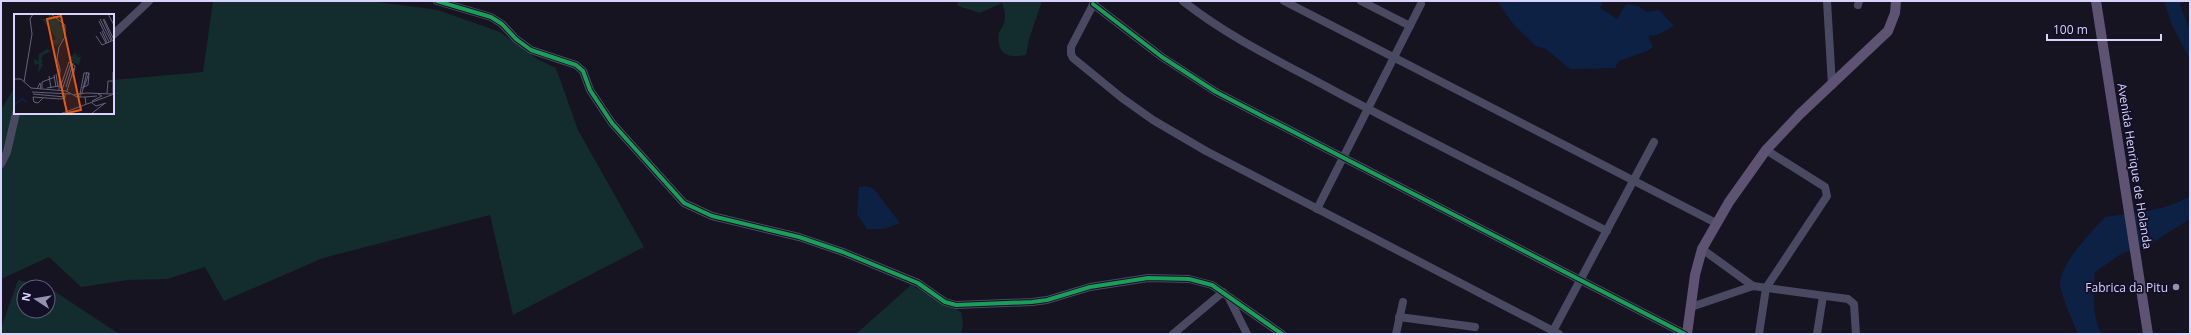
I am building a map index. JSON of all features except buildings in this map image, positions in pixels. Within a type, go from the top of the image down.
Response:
[{"type":"main road","points":[[1686,334],[1695,275],[1702,249],[1716,223],[1766,150],[1800,114],[1888,31],[1895,13],[1896,1]]},
{"type":"main road","name":"Avenida Henrique de Holanda","points":[[2096,1],[2148,334]]},
{"type":"street","points":[[114,34],[149,1]]},
{"type":"street","points":[[437,1],[491,17],[502,24],[516,39],[531,50],[576,66],[582,71],[599,106],[645,161],[684,203],[712,216],[799,237],[843,252],[918,283],[945,302],[956,305],[1047,300],[1090,287],[1148,278],[1195,279],[1212,285],[1282,334]]},
{"type":"street","points":[[1183,1],[1205,19],[1232,36],[1368,109],[1607,231]]},
{"type":"street","points":[[1284,1],[1716,223]]},
{"type":"street","points":[[1361,1],[1410,26]]},
{"type":"street","points":[[1827,1],[1832,85]]},
{"type":"street","points":[[1654,142],[1580,281],[1556,332],[1206,151],[1153,120],[1122,98],[1073,58],[1070,54],[1071,47],[1094,2],[1162,57],[1216,92],[1580,281],[1686,334]]},
{"type":"street","points":[[1317,209],[1421,4]]},
{"type":"street","points":[[1,164],[7,152],[16,114]]},
{"type":"street","points":[[1759,334],[1766,288],[1827,196],[1825,187],[1766,150]]},
{"type":"street","points":[[1702,249],[1753,286],[1852,300],[1856,334]]},
{"type":"street","points":[[1691,307],[1753,286]]},
{"type":"street","points":[[1173,334],[1226,294]]},
{"type":"street","points":[[1226,294],[1247,334]]},
{"type":"street","points":[[1817,334],[1823,296]]},
{"type":"street","points":[[1396,334],[1403,302]]},
{"type":"street","points":[[1399,317],[1475,326]]},
{"type":"green space","points":[[213,1],[370,1],[438,10],[500,32],[537,59],[556,68],[578,130],[644,247],[513,315],[490,215],[323,258],[224,301],[205,267],[167,279],[128,280],[81,287],[49,257],[1,279],[1,110],[14,88],[14,114],[114,114],[114,80],[203,72]]},
{"type":"green space","points":[[957,1],[1042,1],[1029,39],[1026,55],[1008,55],[1001,50],[998,39],[999,32],[1005,21],[1002,3],[980,13],[958,6]]},
{"type":"green space","points":[[911,285],[961,312],[963,323],[961,334],[856,334]]},
{"type":"green space","points":[[16,286],[16,319],[56,319],[56,292],[119,334],[1,334],[1,328]]},
{"type":"water","points":[[1497,1],[1604,1],[1600,8],[1617,19],[1626,4],[1638,6],[1647,12],[1659,10],[1674,26],[1657,35],[1648,36],[1653,47],[1647,51],[1619,61],[1615,68],[1570,69],[1546,49],[1536,46],[1514,25]]},
{"type":"water","points":[[2164,1],[2181,1],[2180,5],[2190,31],[2190,60],[2172,25]]},
{"type":"water","points":[[865,186],[873,188],[900,223],[884,229],[867,229],[857,214],[859,187]]},
{"type":"water","points":[[2190,196],[2190,219],[2150,244],[2121,254],[2095,272],[2095,311],[2101,334],[2078,334],[2060,284],[2065,267],[2084,240],[2105,217],[2138,213],[2160,208],[2181,201]]},
{"type":"cycle path","points":[[437,1],[491,17],[502,24],[516,39],[531,50],[576,65],[583,71],[590,90],[612,123],[684,203],[712,216],[799,237],[843,252],[918,283],[945,302],[956,305],[1047,300],[1090,287],[1148,278],[1189,279],[1212,285],[1282,334]]},
{"type":"cycle path","points":[[1093,4],[1162,57],[1216,92],[1685,334]]},
{"type":"place","name":"Fabrica da Pitu","points":[[2176,287]]}]
